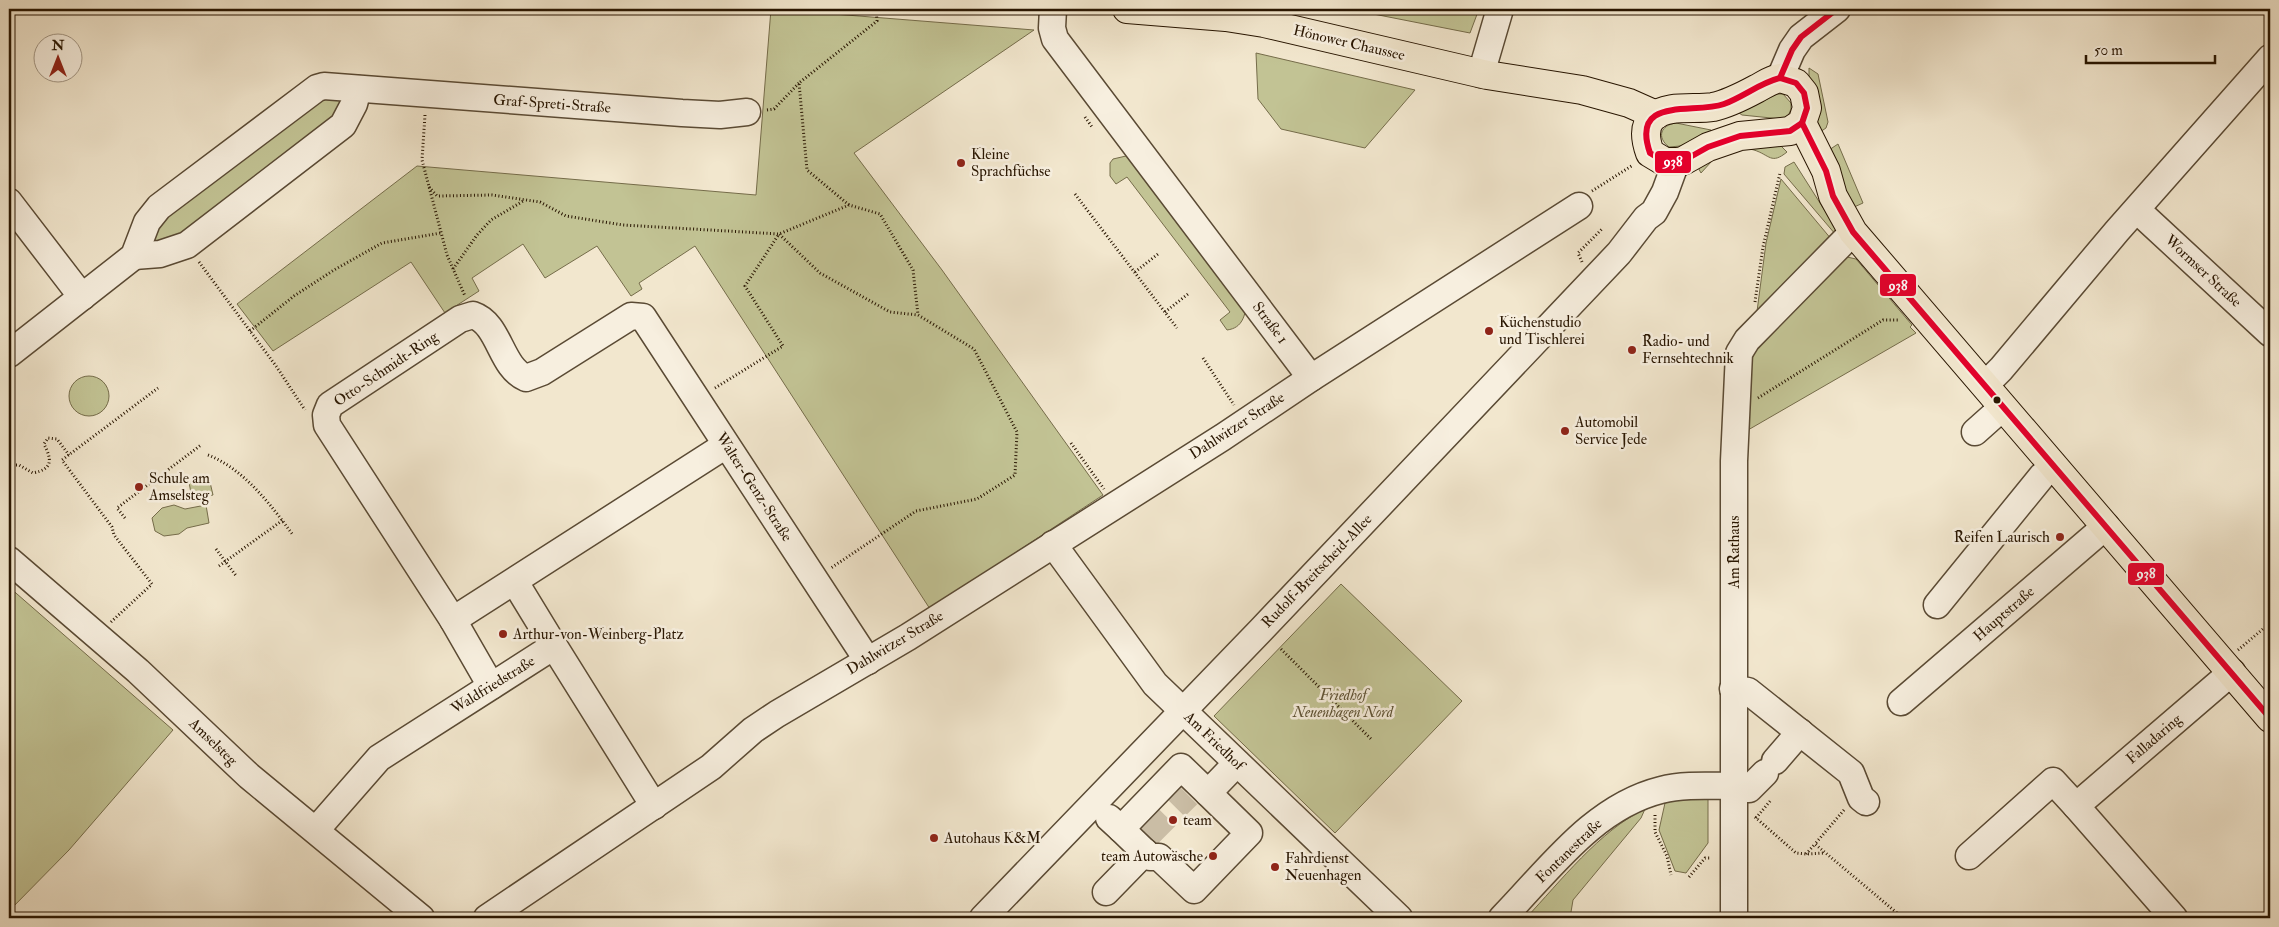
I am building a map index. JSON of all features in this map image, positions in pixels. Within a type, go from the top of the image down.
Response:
[{"type":"main road","name":"Hönower Chaussee","points":[[1127,9],[1226,17],[1264,23],[1481,74],[1582,90],[1651,123]]},
{"type":"main road","points":[[1773,79],[1790,82],[1806,99],[1807,108],[1792,128],[1740,136],[1708,147],[1683,161],[1654,162],[1646,142],[1651,123],[1671,109],[1715,106],[1756,89],[1773,79]]},
{"type":"main road","points":[[1792,128],[1815,177],[1833,196],[1853,232],[2106,526],[2234,662],[2270,718]]},
{"type":"street","name":"Straße 1","points":[[1053,9],[1052,28],[1055,39],[1311,378]]},
{"type":"street","points":[[1481,74],[1500,9]]},
{"type":"street","points":[[1790,82],[1792,50],[1801,37],[1828,16]]},
{"type":"street","points":[[1984,385],[2001,369],[2270,58]]},
{"type":"street","name":"Graf-Spreti-Straße","points":[[134,256],[147,222],[159,207],[295,104],[317,88],[324,86],[682,113],[720,115],[747,112]]},
{"type":"street","points":[[9,354],[134,256],[160,254],[187,245],[343,125],[354,104],[358,89]]},
{"type":"street","name":"Rudolf-Breitscheid-Allee","points":[[983,918],[1620,253],[1646,218],[1654,162]]},
{"type":"street","points":[[9,202],[82,297]]},
{"type":"street","points":[[1311,378],[1579,206]]},
{"type":"street","name":"Wormser Straße","points":[[2137,210],[2270,333]]},
{"type":"street","name":"Am Rathaus","points":[[1734,918],[1734,461],[1740,353],[1747,340],[1853,232]]},
{"type":"street","name":"Walter-Genz-Straße","points":[[473,315],[484,321],[514,370],[526,378],[542,372],[631,316],[638,315],[643,317],[868,661]]},
{"type":"street","name":"Otto-Schmidt-Ring","points":[[473,315],[460,319],[330,405],[326,415],[327,426],[453,620],[491,686]]},
{"type":"street","name":"Dahlwitzer Straße","points":[[487,918],[711,767],[752,730],[776,714],[868,661],[1245,422],[1311,378]]},
{"type":"street","points":[[1975,432],[2003,407]]},
{"type":"street","points":[[453,620],[726,445]]},
{"type":"street","points":[[1937,605],[2042,476],[2054,466]]},
{"type":"street","name":"Hauptstraße","points":[[1901,702],[2106,526]]},
{"type":"street","name":"Am Friedhof","points":[[1053,544],[1154,684],[1399,918]]},
{"type":"street","name":"Amselsteg","points":[[9,560],[138,671],[229,758],[421,918]]},
{"type":"street","points":[[515,582],[654,806]]},
{"type":"street","name":"Waldfriedstraße","points":[[316,830],[379,758],[554,646]]},
{"type":"street","name":"Falladaring","points":[[2076,806],[2234,662]]},
{"type":"street","points":[[1733,689],[1748,691],[1851,773],[1863,798]]},
{"type":"street","name":"Fontanestraße","points":[[1502,918],[1591,826],[1627,802],[1662,790],[1686,786],[1748,789],[1772,777],[1800,732]]},
{"type":"street","points":[[1201,795],[1236,763]]},
{"type":"street","points":[[1094,803],[1144,844],[1159,857],[1195,874],[1194,890],[1249,833],[1201,795],[1181,767],[1144,844],[1106,892]]},
{"type":"street","points":[[1969,856],[2053,781],[2174,918]]},
{"type":"street","points":[[1223,845],[1242,826]]},
{"type":"path","points":[[747,112],[774,109],[800,83],[877,20],[876,9]]},
{"type":"path","points":[[800,83],[808,170],[849,205],[880,214],[913,270],[918,315]]},
{"type":"path","points":[[426,94],[422,160],[441,233],[453,270],[473,315]]},
{"type":"path","points":[[1579,206],[1584,196],[1654,162]]},
{"type":"path","points":[[1754,308],[1762,246],[1780,173]]},
{"type":"path","points":[[429,187],[437,196],[492,195],[540,202],[566,216],[623,225],[779,234],[849,205]]},
{"type":"path","points":[[1075,194],[1177,328]]},
{"type":"path","points":[[453,270],[477,235],[491,220],[525,200]]},
{"type":"path","points":[[1583,264],[1578,253],[1602,229]]},
{"type":"path","points":[[250,330],[294,296],[334,270],[382,243],[441,233]]},
{"type":"path","points":[[779,234],[820,273],[890,312],[918,315],[974,349],[1017,432],[1016,475],[977,499],[916,511],[814,580]]},
{"type":"path","points":[[697,399],[783,346],[745,286],[779,234]]},
{"type":"path","points":[[187,245],[276,366],[305,410]]},
{"type":"path","points":[[1135,272],[1158,254]]},
{"type":"path","points":[[1165,312],[1188,294]]},
{"type":"path","points":[[1755,400],[1883,320],[1896,318],[1903,322]]},
{"type":"path","points":[[1203,358],[1245,422]]},
{"type":"path","points":[[106,626],[152,584],[114,535],[112,527],[62,460],[158,388]]},
{"type":"path","points":[[9,465],[19,464],[33,473],[42,471],[49,464],[50,459],[44,444],[48,438],[57,439],[69,455]]},
{"type":"path","points":[[1071,443],[1116,504]]},
{"type":"path","points":[[125,518],[117,508],[200,445]]},
{"type":"path","points":[[208,455],[218,459],[237,473],[262,496],[293,535]]},
{"type":"path","points":[[9,501],[9,508]]},
{"type":"path","points":[[219,566],[282,520]]},
{"type":"path","points":[[216,549],[236,577]]},
{"type":"path","points":[[2234,662],[2270,623]]},
{"type":"path","points":[[1281,649],[1370,739]]},
{"type":"path","points":[[1756,818],[1772,777]]},
{"type":"path","points":[[1806,854],[1863,798]]},
{"type":"path","points":[[1655,807],[1655,832],[1666,856],[1670,875]]},
{"type":"path","points":[[1749,813],[1796,852],[1806,854],[1826,853]]},
{"type":"path","points":[[1815,844],[1903,918]]},
{"type":"path","points":[[1689,877],[1705,858],[1712,858]]},
{"type":"green space","points":[[771,9],[1034,30],[854,153],[942,270],[1103,495],[930,609],[695,246],[639,283],[642,289],[631,296],[597,246],[545,278],[523,244],[472,278],[479,291],[445,313],[411,262],[273,351],[237,304],[417,166],[756,195]]},
{"type":"green space","points":[[1348,9],[1479,9],[1470,33]]},
{"type":"green space","points":[[1256,53],[1415,90],[1365,148],[1281,129],[1258,99]]},
{"type":"green space","points":[[1809,68],[1818,74],[1828,122],[1826,128],[1814,136],[1809,84]]},
{"type":"green space","points":[[318,93],[338,95],[344,104],[343,115],[180,243],[152,243],[152,225]]},
{"type":"green space","points":[[1777,94],[1783,94],[1791,103],[1788,116],[1781,119],[1742,115],[1739,113]]},
{"type":"green space","points":[[1676,123],[1711,130],[1711,132],[1680,146],[1669,147],[1662,139],[1662,132],[1667,126]]},
{"type":"green space","points":[[1838,144],[1863,203],[1852,208],[1829,150]]},
{"type":"green space","points":[[1780,145],[1787,152],[1777,158],[1770,158],[1750,149],[1722,150],[1701,173],[1695,162],[1721,148]]},
{"type":"green space","points":[[1126,156],[1138,158],[1247,302],[1244,316],[1237,327],[1227,330],[1220,320],[1230,312],[1127,177],[1116,184],[1110,176],[1110,163],[1113,159]]},
{"type":"green space","points":[[1794,162],[1839,233],[1836,235],[1784,174],[1785,167]]},
{"type":"green space","points":[[1781,179],[1832,240],[1756,319],[1766,243]]},
{"type":"green space","points":[[1847,257],[1856,259],[1912,325],[1910,327],[1916,333],[1748,430],[1752,359],[1757,347]]},
{"type":"green space","points":[[93,376],[100,379],[106,385],[109,396],[108,404],[100,413],[93,416],[85,416],[78,413],[70,404],[69,392],[72,385],[81,377]]},
{"type":"green space","points":[[209,478],[213,495],[192,499],[189,482]]},
{"type":"green space","points":[[174,505],[185,509],[206,505],[209,523],[187,528],[179,534],[164,536],[155,531],[152,518],[162,508]]},
{"type":"green space","name":"Friedhof Neuenhagen Nord","points":[[1341,584],[1462,701],[1335,833],[1214,716]]},
{"type":"green space","points":[[9,587],[173,730],[69,850],[9,911]]},
{"type":"green space","points":[[1708,799],[1708,843],[1686,873],[1675,871],[1659,830],[1665,803],[1676,800]]},
{"type":"green space","points":[[1645,809],[1641,818],[1573,900],[1570,918],[1526,918],[1597,843],[1628,818]]},
{"type":"tunnel","points":[[1148,835],[1188,795]]},
{"type":"transit line","name":"938","points":[[1780,78],[1792,50],[1801,37],[1837,9]]},
{"type":"transit line","name":"938","points":[[1780,78],[1796,83],[1804,93],[1807,108],[1802,123],[1790,131],[1740,136],[1708,147],[1683,161],[1665,162],[1650,153],[1646,135],[1649,122],[1656,115],[1668,111],[1724,104],[1765,83],[1780,78]]},
{"type":"transit line","name":"938","points":[[1802,123],[1826,171],[1833,196],[1853,232],[2270,718]]},
{"type":"place","name":"Kleine Sprachfüchse","points":[[961,163]]},
{"type":"place","name":"Küchenstudio und Tischlerei","points":[[1489,331]]},
{"type":"place","name":"Radio- und Fernsehtechnik","points":[[1632,350]]},
{"type":"place","name":"Automobil Service Jede","points":[[1565,431]]},
{"type":"place","name":"Schule am Amselsteg","points":[[139,487]]},
{"type":"place","name":"Reifen Laurisch","points":[[2060,537]]},
{"type":"place","name":"Arthur-von-Weinberg-Platz","points":[[503,634]]},
{"type":"place","name":"team","points":[[1173,820]]},
{"type":"place","name":"Autohaus K&M","points":[[934,838]]},
{"type":"place","name":"team Autowäsche","points":[[1213,856]]},
{"type":"place","name":"Fahrdienst Neuenhagen","points":[[1275,867]]}]
